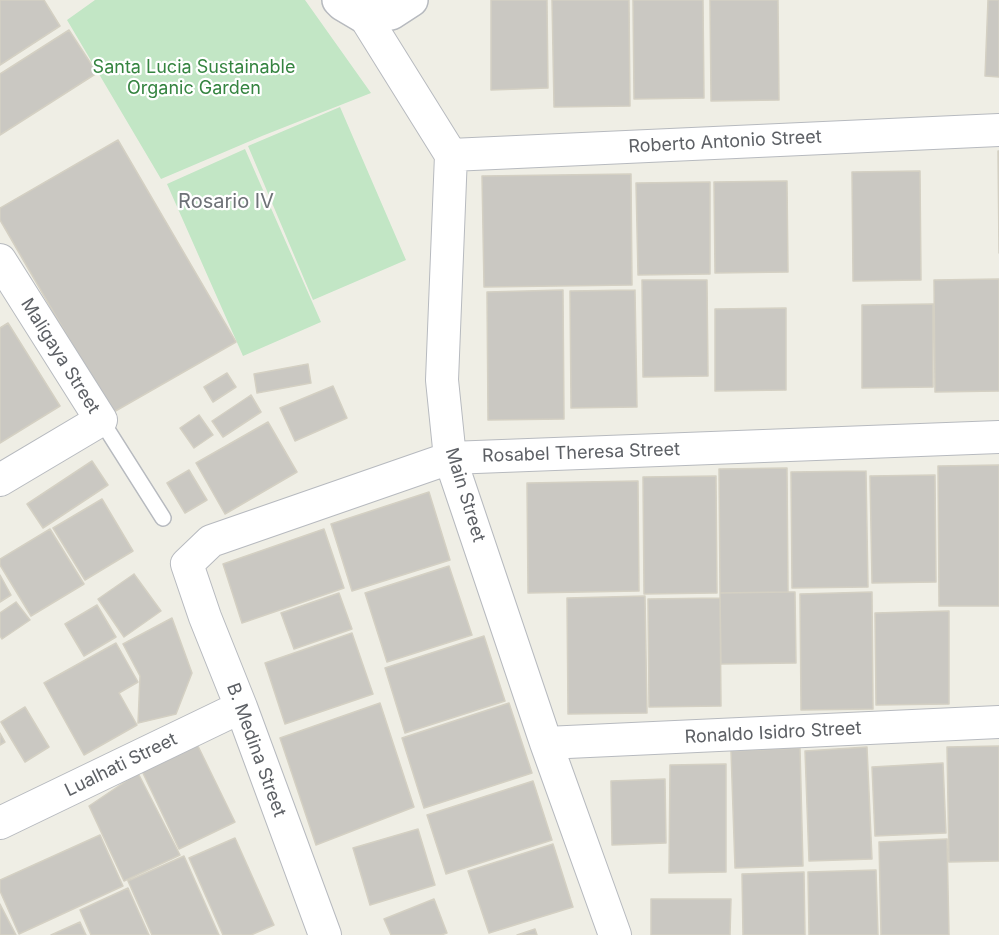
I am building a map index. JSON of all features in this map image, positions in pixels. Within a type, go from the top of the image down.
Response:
[{"type":"street","points":[[352,9],[391,13],[411,0]]},
{"type":"street","points":[[352,9],[451,155]]},
{"type":"street","name":"Roberto Antonio Street","points":[[451,155],[999,130]]},
{"type":"street","name":"Main Street","points":[[451,155],[442,380],[450,458],[546,743],[615,935]]},
{"type":"street","name":"Maligaya Street","points":[[0,260],[101,420]]},
{"type":"street","points":[[0,480],[101,420]]},
{"type":"street","name":"Rosabel Theresa Street","points":[[187,564],[211,541],[450,458],[999,437]]},
{"type":"street","name":"B. Medina Street","points":[[187,564],[325,935]]},
{"type":"street","name":"Lualhati Street","points":[[0,824],[241,707]]},
{"type":"street","name":"Ronaldo Isidro Street","points":[[546,743],[999,722]]},
{"type":"lane","points":[[101,420],[163,518]]},
{"type":"green space","name":"Santa Lucia Sustainable Organic Garden","points":[[95,0],[305,0],[371,93],[161,179],[67,20]]},
{"type":"green space","points":[[340,107],[406,260],[313,300],[248,146]]},
{"type":"green space","points":[[245,149],[321,322],[243,356],[167,184]]},
{"type":"building","points":[[0,0],[44,0],[60,26],[0,65]]},
{"type":"building","points":[[491,0],[547,0],[548,88],[491,90]]},
{"type":"building","points":[[552,0],[629,0],[630,106],[554,107]]},
{"type":"building","points":[[633,0],[703,0],[704,98],[634,99]]},
{"type":"building","points":[[710,0],[778,0],[779,100],[711,101]]},
{"type":"building","points":[[988,0],[999,0],[999,77],[985,76]]},
{"type":"building","points":[[69,30],[97,73],[0,135],[0,74]]},
{"type":"building","points":[[118,140],[236,342],[112,413],[0,220],[0,208]]},
{"type":"building","points":[[998,151],[999,151],[999,253]]},
{"type":"building","points":[[920,171],[921,280],[853,281],[852,172]]},
{"type":"building","points":[[631,174],[632,285],[484,287],[482,176]]},
{"type":"building","points":[[787,181],[788,272],[715,273],[714,182]]},
{"type":"building","points":[[710,182],[710,274],[638,275],[636,183]]},
{"type":"building","points":[[999,279],[999,391],[935,392],[934,280]]},
{"type":"building","points":[[642,280],[707,280],[708,376],[643,377]]},
{"type":"building","points":[[563,290],[564,419],[488,420],[487,292]]},
{"type":"building","points":[[635,290],[637,407],[571,408],[570,291]]},
{"type":"building","points":[[933,304],[933,387],[862,388],[862,305]]},
{"type":"building","points":[[786,308],[786,390],[715,391],[715,309]]},
{"type":"building","points":[[8,323],[60,406],[0,443],[0,328]]},
{"type":"building","points":[[308,364],[311,383],[257,393],[254,374]]},
{"type":"building","points":[[227,373],[236,387],[213,402],[204,387]]},
{"type":"building","points":[[333,386],[347,418],[295,441],[280,408]]},
{"type":"building","points":[[251,395],[261,412],[223,437],[212,421]]},
{"type":"building","points":[[199,415],[213,435],[194,448],[180,428]]},
{"type":"building","points":[[268,422],[297,472],[225,514],[196,463]]},
{"type":"building","points":[[92,461],[108,485],[43,528],[27,504]]},
{"type":"building","points":[[999,465],[999,606],[939,606],[938,466]]},
{"type":"building","points":[[787,468],[788,592],[720,593],[719,469]]},
{"type":"building","points":[[189,470],[207,500],[185,513],[167,483]]},
{"type":"building","points":[[866,471],[868,587],[792,588],[791,472]]},
{"type":"building","points":[[935,475],[936,582],[872,583],[870,476]]},
{"type":"building","points":[[716,476],[717,593],[644,594],[643,477]]},
{"type":"building","points":[[638,481],[639,591],[528,593],[527,483]]},
{"type":"building","points":[[429,492],[450,560],[352,591],[331,524]]},
{"type":"building","points":[[102,499],[133,551],[85,580],[53,528]]},
{"type":"building","points":[[50,529],[84,584],[31,616],[0,565],[0,559]]},
{"type":"building","points":[[324,529],[344,588],[242,623],[223,564]]},
{"type":"building","points":[[449,566],[472,635],[387,662],[365,593]]},
{"type":"building","points":[[134,574],[161,611],[124,637],[98,599]]},
{"type":"building","points":[[0,575],[11,595],[0,602]]},
{"type":"building","points":[[795,592],[796,663],[721,664],[720,593]]},
{"type":"building","points":[[872,592],[873,709],[801,710],[800,594]]},
{"type":"building","points":[[339,593],[352,629],[294,649],[281,613]]},
{"type":"building","points":[[645,596],[647,713],[568,714],[567,598]]},
{"type":"building","points":[[720,598],[721,706],[649,707],[648,599]]},
{"type":"building","points":[[16,602],[30,620],[2,639],[0,613]]},
{"type":"building","points":[[97,605],[116,637],[84,656],[65,624]]},
{"type":"building","points":[[949,611],[949,704],[876,705],[875,613]]},
{"type":"building","points":[[172,618],[192,673],[176,714],[138,723],[140,676],[123,644]]},
{"type":"building","points":[[352,633],[373,694],[285,724],[265,663]]},
{"type":"building","points":[[484,636],[505,701],[405,733],[385,668]]},
{"type":"building","points":[[116,643],[138,682],[119,693],[137,725],[84,755],[44,683]]},
{"type":"building","points":[[380,703],[414,807],[316,845],[280,738]]},
{"type":"building","points":[[509,703],[532,773],[424,808],[402,738]]},
{"type":"building","points":[[25,707],[49,747],[25,762],[1,722]]},
{"type":"building","points":[[0,733],[5,742],[0,745]]},
{"type":"building","points":[[196,742],[235,822],[179,849],[141,769]]},
{"type":"building","points":[[999,746],[999,861],[949,862],[947,747]]},
{"type":"building","points":[[867,747],[872,859],[809,861],[805,751]]},
{"type":"building","points":[[800,748],[803,866],[735,868],[731,751]]},
{"type":"building","points":[[943,763],[946,833],[875,836],[872,767]]},
{"type":"building","points":[[726,764],[726,872],[669,873],[670,765]]},
{"type":"building","points":[[138,773],[180,855],[124,881],[89,806]]},
{"type":"building","points":[[665,779],[666,843],[612,845],[611,781]]},
{"type":"building","points":[[533,781],[552,840],[446,874],[427,815]]},
{"type":"building","points":[[418,829],[435,885],[370,905],[353,848]]},
{"type":"building","points":[[100,835],[123,886],[19,934],[0,891],[0,880]]},
{"type":"building","points":[[235,838],[274,925],[251,935],[223,935],[189,858]]},
{"type":"building","points":[[947,839],[949,935],[881,935],[879,842]]},
{"type":"building","points":[[553,844],[573,907],[489,933],[468,871]]},
{"type":"building","points":[[184,856],[219,935],[152,935],[128,881]]},
{"type":"building","points":[[876,870],[878,935],[809,935],[808,872]]},
{"type":"building","points":[[804,872],[805,935],[743,935],[742,874]]},
{"type":"building","points":[[128,888],[149,935],[91,935],[80,910]]},
{"type":"building","points":[[434,899],[447,933],[391,935],[384,919]]},
{"type":"building","points":[[651,899],[731,899],[730,935],[651,935]]},
{"type":"building","points":[[0,904],[16,935],[0,935]]},
{"type":"building","points":[[80,922],[86,935],[51,935]]},
{"type":"building","points":[[535,929],[537,935],[517,935]]},
{"type":"district","name":"Rosario Ⅳ","points":[[226,202]]}]
